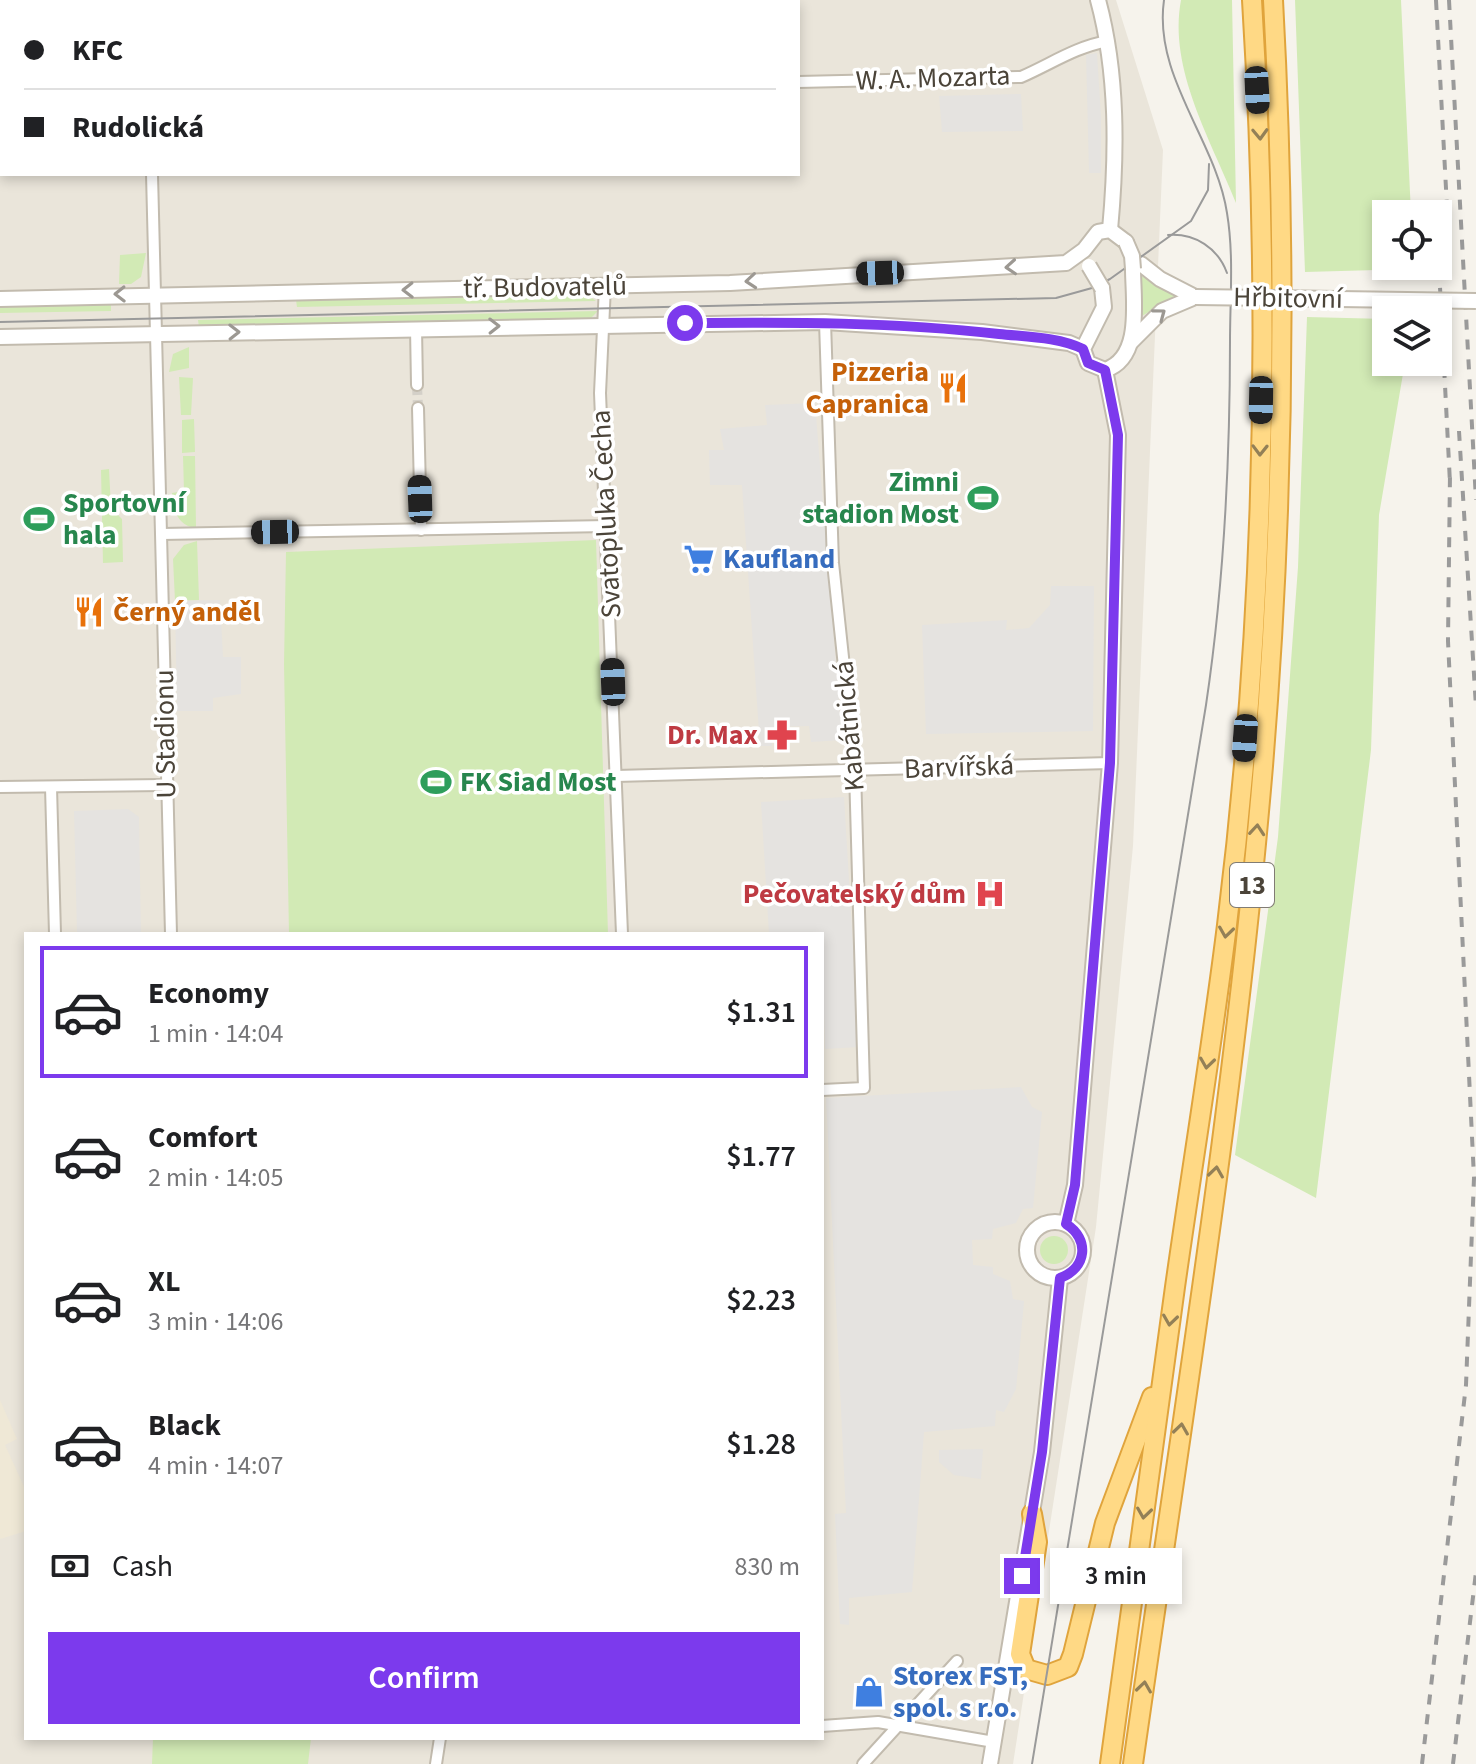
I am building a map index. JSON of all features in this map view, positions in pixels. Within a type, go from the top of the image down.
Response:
[{"type":"highway","name":"13","points":[[1110,1764],[1227,925],[1252,635],[1262,280],[1259,119],[1252,0]]},
{"type":"highway","name":"13","points":[[1133,1764],[1224,1112],[1263,768],[1278,525],[1283,325],[1283,211],[1273,0]]},
{"type":"highway","points":[[1032,1514],[1037,1542],[1020,1654],[1026,1669],[1047,1675],[1068,1667],[1073,1654],[1105,1523],[1165,1353]]},
{"type":"street","points":[[1098,0],[1108,41],[1114,104],[1114,186],[1110,230],[1133,258],[1160,279],[1195,297]]},
{"type":"street","name":"W. A. Mozarta","points":[[800,82],[1021,77],[1054,63],[1078,47],[1108,41]]},
{"type":"street","name":"U Stadionu","points":[[152,176],[152,294],[162,534],[164,785],[171,932]]},
{"type":"street","name":"tř. Budovatelů","points":[[0,299],[730,283],[1066,263],[1084,250],[1098,232],[1110,230]]},
{"type":"street","points":[[1084,250],[1102,288],[1100,317],[1083,349],[1088,363],[1105,370]]},
{"type":"street","points":[[1131,342],[1133,258]]},
{"type":"street","name":"Svatopluka Čecha","points":[[605,286],[600,393],[608,526],[622,932]]},
{"type":"street","points":[[1105,370],[1124,358],[1131,342],[1162,311],[1195,297]]},
{"type":"street","name":"Hřbitovní","points":[[1195,297],[1476,301]]},
{"type":"street","name":"tř. Budovatelů","points":[[0,337],[825,322],[982,332],[1069,343],[1083,349]]},
{"type":"street","name":"Kabátnická","points":[[824,1090],[864,1088],[855,770],[833,563],[825,322]]},
{"type":"street","points":[[416,328],[417,385]]},
{"type":"street","points":[[1066,1224],[1075,1185],[1110,763],[1118,435],[1105,370]]},
{"type":"street","points":[[418,408],[421,530]]},
{"type":"street","points":[[162,534],[608,526]]},
{"type":"street","name":"Barvířská","points":[[616,776],[1110,763]]},
{"type":"street","points":[[0,787],[164,785]]},
{"type":"street","points":[[51,787],[55,932]]},
{"type":"street","points":[[1048,1222],[1066,1224],[1080,1235],[1083,1253],[1076,1269],[1060,1278],[1037,1271],[1027,1249],[1033,1232],[1048,1222]]},
{"type":"street","points":[[990,1764],[1032,1514],[1058,1318],[1060,1278]]},
{"type":"street","points":[[863,1764],[957,1661]]},
{"type":"street","points":[[824,1726],[878,1722],[994,1742]]},
{"type":"street","points":[[436,1764],[440,1740]]},
{"type":"shaded area","points":[[800,0],[1116,0],[1163,150],[1133,846],[1096,1227],[1013,1764],[0,1764],[0,176],[800,176]]},
{"type":"shaded area","points":[[1097,53],[1101,173],[1089,173],[1086,55]]},
{"type":"shaded area","points":[[1021,94],[1023,131],[942,132],[939,96]]},
{"type":"shaded area","points":[[815,403],[842,740],[811,742],[809,726],[772,727],[772,746],[760,746],[742,485],[710,485],[709,450],[724,450],[720,429],[767,425],[765,405]]},
{"type":"shaded area","points":[[1051,586],[1094,586],[1093,731],[926,734],[922,625],[1007,620],[1006,630],[1029,628],[1050,605]]},
{"type":"shaded area","points":[[220,600],[223,657],[241,657],[241,694],[213,698],[213,711],[177,711],[175,601]]},
{"type":"shaded area","points":[[844,797],[859,1047],[825,1049],[824,932],[769,932],[761,802]]},
{"type":"shaded area","points":[[128,809],[139,817],[141,932],[77,932],[74,811]]},
{"type":"shaded area","points":[[1021,1087],[1032,1107],[1042,1112],[1033,1208],[1023,1209],[1016,1223],[993,1229],[992,1239],[972,1240],[973,1265],[993,1267],[993,1274],[1010,1281],[1013,1299],[1024,1301],[1016,1389],[1004,1412],[996,1410],[995,1426],[924,1432],[912,1592],[849,1598],[849,1625],[840,1624],[835,1514],[846,1513],[826,1098]]},
{"type":"shaded area","points":[[0,1400],[17,1439],[5,1445],[24,1487],[24,1532],[0,1539]]},
{"type":"shaded area","points":[[983,1449],[981,1479],[954,1475],[939,1462],[939,1450]]},
{"type":"green space","points":[[1181,0],[1232,0],[1236,203],[1186,78],[1179,26]]},
{"type":"green space","points":[[1295,0],[1401,0],[1410,200],[1372,200],[1372,270],[1305,272]]},
{"type":"green space","points":[[146,253],[141,277],[131,284],[119,284],[120,255]]},
{"type":"green space","points":[[1142,276],[1175,296],[1142,316],[1141,315]]},
{"type":"green space","points":[[586,294],[596,301],[297,307],[296,300]]},
{"type":"green space","points":[[111,305],[111,311],[0,313],[0,306]]},
{"type":"green space","points":[[598,311],[591,318],[199,327],[198,320]]},
{"type":"green space","points":[[1307,317],[1372,319],[1372,376],[1403,376],[1379,515],[1371,750],[1316,1198],[1235,1155],[1278,837],[1298,567]]},
{"type":"green space","points":[[189,347],[189,368],[169,372],[173,354]]},
{"type":"green space","points":[[179,377],[193,378],[191,415],[181,415]]},
{"type":"green space","points":[[194,419],[195,452],[182,453],[182,420]]},
{"type":"green space","points":[[183,456],[195,456],[196,528],[180,520],[174,505],[172,493],[184,491]]},
{"type":"green space","points":[[109,469],[111,508],[122,519],[123,562],[103,563],[101,470]]},
{"type":"green space","points":[[596,540],[608,932],[289,932],[284,664],[286,552]]},
{"type":"green space","points":[[197,541],[199,600],[175,601],[173,559],[184,545]]},
{"type":"green space","points":[[1054,1236],[1064,1240],[1068,1250],[1064,1260],[1054,1264],[1044,1260],[1040,1250],[1044,1240]]},
{"type":"green space","points":[[153,1740],[311,1740],[308,1764],[152,1764]]},
{"type":"tunnel","points":[[417,385],[418,408]]},
{"type":"tram line","points":[[1032,1764],[1206,705],[1222,569],[1229,432],[1229,229],[1221,186],[1176,82],[1168,56],[1163,28],[1164,0]]},
{"type":"tram line","points":[[0,322],[1056,298],[1092,288],[1110,279],[1191,221],[1208,190],[1209,164]]},
{"type":"tram line","points":[[1168,235],[1187,237],[1204,244],[1218,256],[1227,273]]},
{"type":"railway","points":[[1436,0],[1447,200]]},
{"type":"railway","points":[[1449,0],[1476,500]]},
{"type":"railway","points":[[1440,280],[1450,483]]},
{"type":"railway","points":[[1459,431],[1476,707]]},
{"type":"railway","points":[[1422,1764],[1466,1385],[1474,1178],[1448,641],[1450,474]]},
{"type":"railway","points":[[1453,1764],[1476,1572]]},
{"type":"place","name":"Pizzeria Capranica","points":[[953,388]]},
{"type":"place","name":"Zimni stadion Most","points":[[983,498]]},
{"type":"place","name":"Sportovní hala","points":[[39,519]]},
{"type":"place","name":"Kaufland","points":[[699,559]]},
{"type":"place","name":"Černý anděl","points":[[89,612]]},
{"type":"place","name":"Dr. Max","points":[[782,735]]},
{"type":"place","name":"FK Siad Most","points":[[436,782]]},
{"type":"place","name":"Pečovatelský dům","points":[[990,894]]},
{"type":"place","name":"Storex FST, spol. s r.o.","points":[[869,1692]]},
{"type":"route","points":[[685,323],[825,322],[982,332],[1069,343],[1083,349],[1088,363],[1105,370],[1118,435],[1110,763],[1075,1185],[1066,1224],[1080,1235],[1083,1253],[1076,1269],[1060,1278],[1042,1452],[1022,1576]]}]
